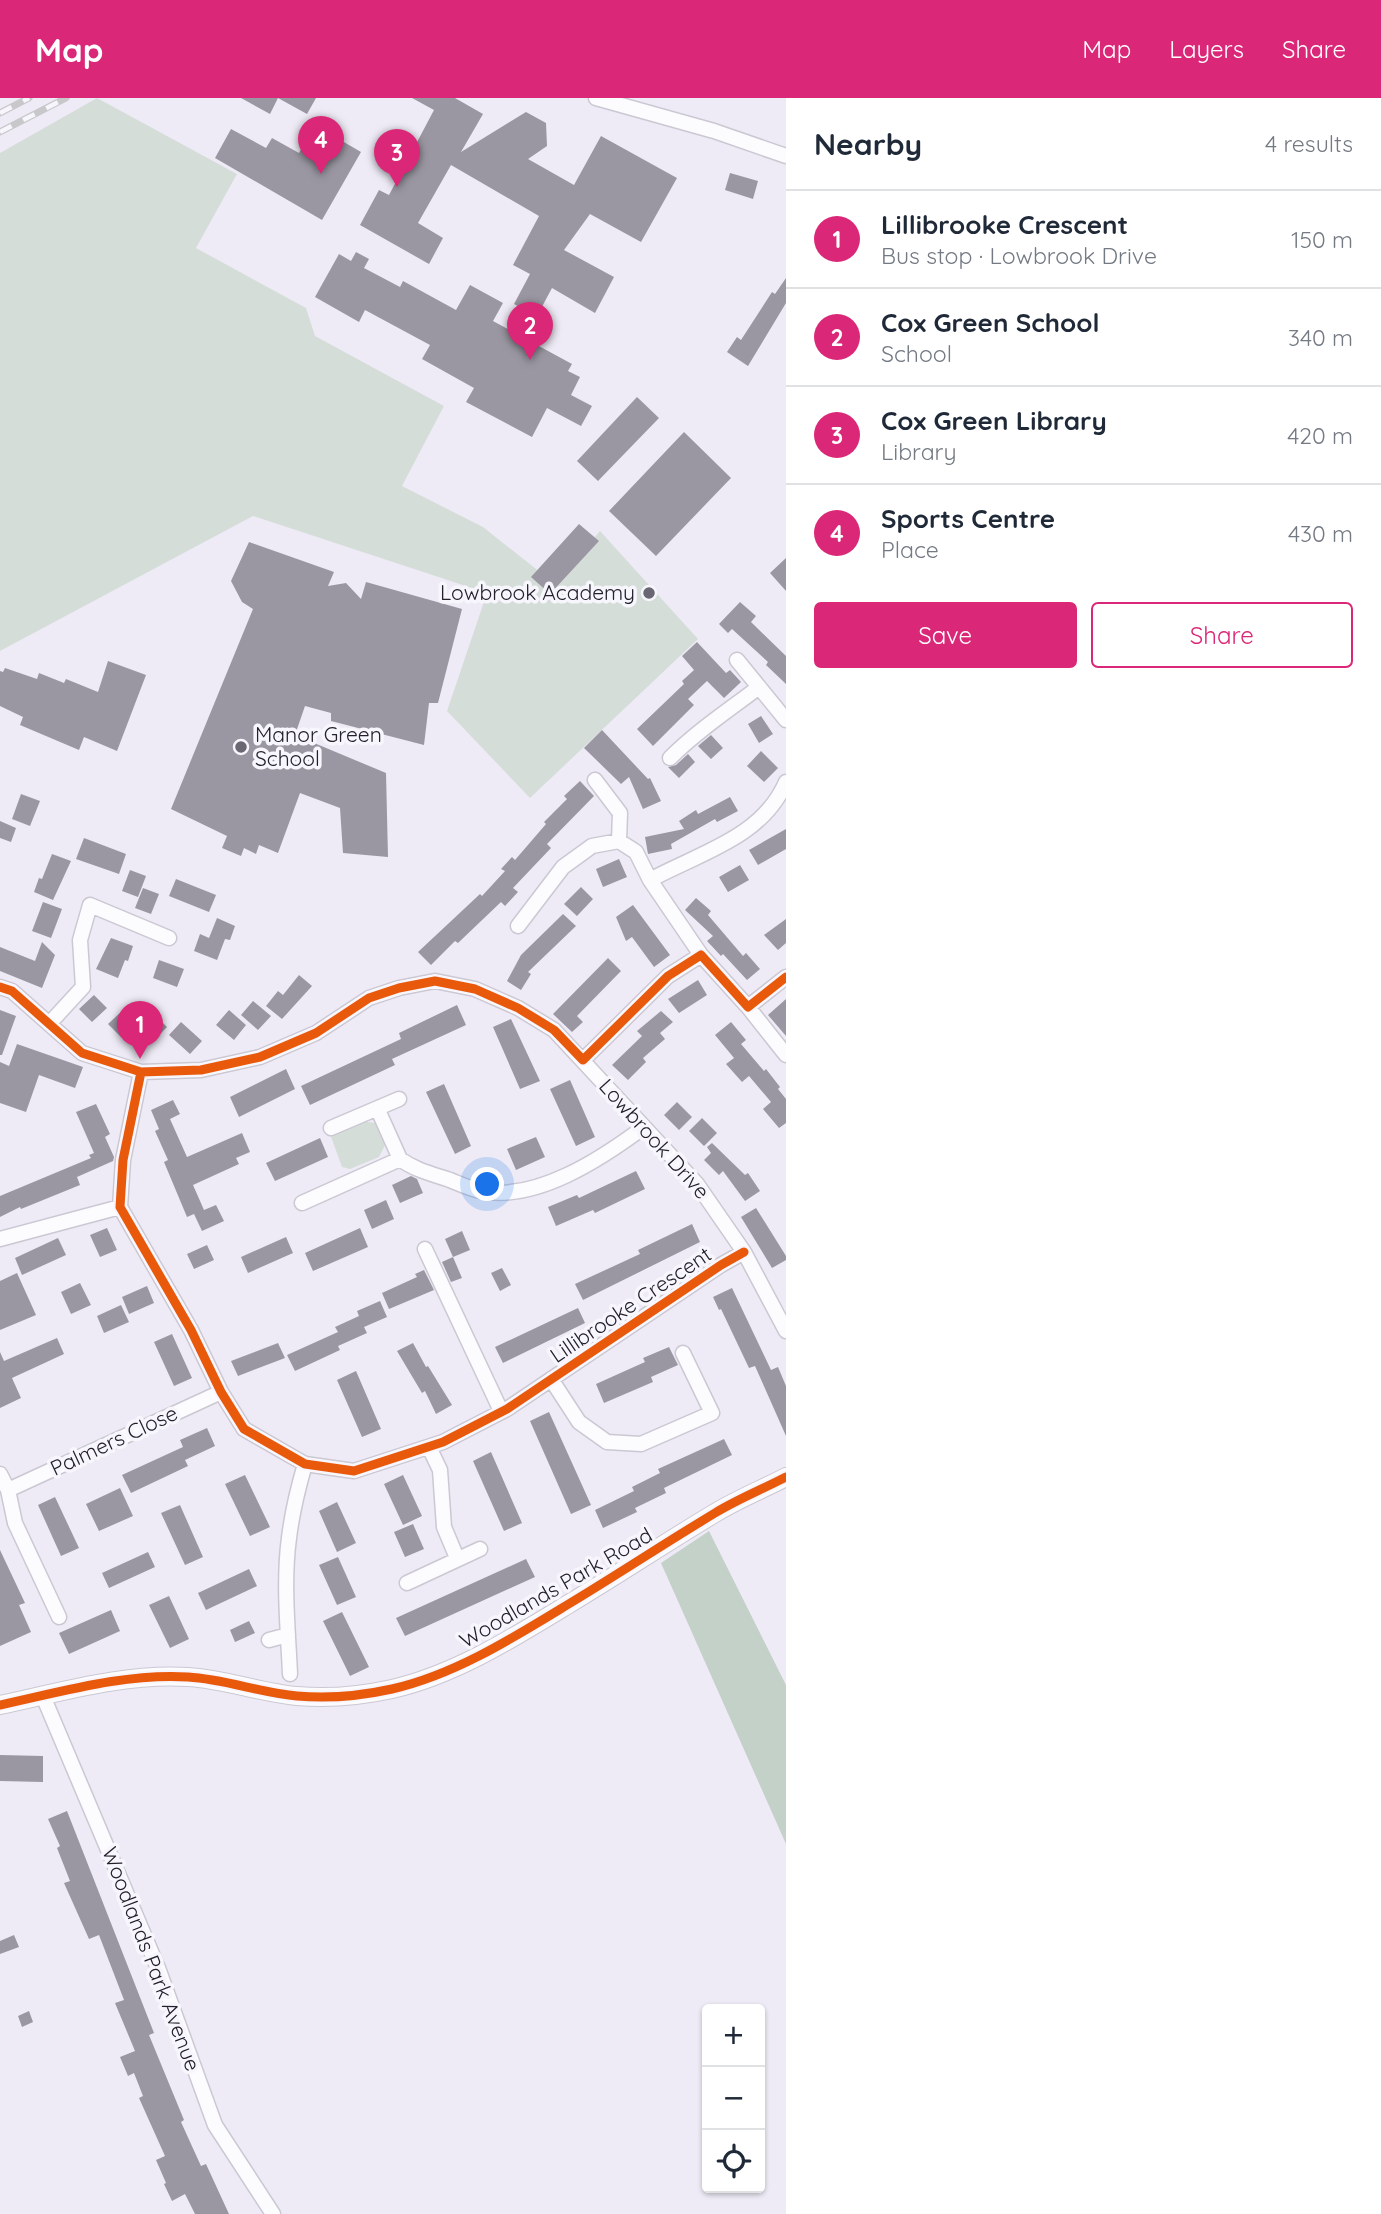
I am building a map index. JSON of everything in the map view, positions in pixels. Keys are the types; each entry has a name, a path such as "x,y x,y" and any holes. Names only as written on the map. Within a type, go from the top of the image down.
{"street":[{"path":"596,98 714,131 786,156"},
{"path":"737,660 786,720"},
{"path":"670,758 701,730 759,687"},
{"path":"595,780 620,813 619,841"},
{"path":"650,880 738,837 778,801 786,782"},
{"path":"518,926 563,867 592,846 619,841 636,852 650,880 701,954 786,1055"},
{"path":"49,1024 83,987 80,940 90,905 169,939"},
{"path":"583,1060 668,976 701,954"},
{"path":"748,1007 786,977"},
{"name":"Lowbrook Drive","path":"0,987 12,991 82,1053 141,1072 201,1070 260,1057 316,1033 369,998 399,988 435,981 475,989 518,1008 554,1030 697,1184 744,1252 786,1331"},
{"path":"0,1239 120,1207 124,1160 141,1072"},
{"path":"331,1128 399,1099"},
{"path":"378,1110 400,1159 413,1168 481,1191 513,1192 557,1181 644,1128"},
{"path":"302,1203 400,1159"},
{"name":"Lillibrooke Crescent","path":"120,1207 244,1429 305,1464 354,1471 443,1442 501,1411 744,1252"},
{"path":"425,1249 501,1411"},
{"name":"Lillibrooke Crescent","path":"551,1379 579,1422 607,1442 641,1444 712,1413 683,1353"},
{"name":"Palmers Close","path":"8,1490 221,1392"},
{"path":"429,1447 440,1470 444,1527 457,1558"},
{"path":"290,1674 288,1540 305,1464"},
{"path":"0,1474 8,1490 15,1523 59,1617"},
{"name":"Woodlands Park Road","path":"0,1705 120,1682 188,1677 295,1696 326,1697 355,1696 417,1682 448,1670 518,1635 716,1512 786,1477"},
{"path":"407,1583 480,1549"},
{"path":"269,1640 288,1635"},
{"name":"Woodlands Park Avenue","path":"43,1696 158,1968 215,2125 273,2214"}],"shaded area":[{"path":"97,98 237,174 196,248 306,308 315,336 444,406 402,486 483,527 555,584 600,531 698,639 530,798 447,711 487,593 253,516 0,651 0,153"},
{"path":"362,1121 375,1123 385,1145 379,1157 350,1169 342,1167 330,1134"},
{"path":"709,1531 786,1685 786,1844 661,1563"}],"building":[{"path":"241,98 278,98 270,114"},
{"path":"278,98 316,98 307,114"},
{"path":"412,98 455,98 483,114 461,152 526,112 546,123 547,146 528,159 574,185 601,136 677,178 641,242 590,214 564,250 614,277 595,313 552,288 537,316 514,304 530,274 513,265 539,216 451,165 418,223 443,238 429,264 360,225 379,190 389,195 434,110"},
{"path":"231,129 266,148 272,138 299,153 304,144 315,150 325,131 361,152 322,220 215,158"},
{"path":"730,173 758,181 753,199 725,190"},
{"path":"356,252 369,259 364,268 400,287 403,281 456,310 470,285 503,303 493,321 572,364 568,371 580,377 571,395 592,406 581,426 547,408 532,437 466,402 474,388 422,359 430,345 365,310 359,322 315,297 339,254 351,261"},
{"path":"786,278 786,303 748,366 727,352 737,337 741,340 772,292 775,294"},
{"path":"637,397 659,418 598,481 577,461"},
{"path":"684,432 731,478 656,556 609,511"},
{"path":"579,524 599,541 550,594 531,577"},
{"path":"249,542 334,572 328,586 346,583 361,599 366,582 462,609 438,703 429,703 424,745 331,721 331,713 305,706 295,735 386,773 388,857 343,853 340,808 300,793 278,853 259,845 256,854 244,848 241,856 222,848 227,836 171,809 253,609 242,602 231,581"},
{"path":"786,558 786,591 770,573"},
{"path":"740,602 756,616 751,622 786,656 786,684 766,665 768,662 732,629 728,633 719,624"},
{"path":"697,642 726,673 730,670 741,682 724,698 707,681 688,699 694,705 653,746 637,729 684,684 682,681 694,670 682,656"},
{"path":"108,661 146,675 117,751 84,737 79,750 20,725 23,717 0,706 0,671 3,672 5,668 37,679 39,673 64,683 66,679 98,692"},
{"path":"761,716 773,734 759,743 748,724"},
{"path":"602,730 648,779 650,778 661,801 643,809 629,777 621,784 584,748"},
{"path":"711,735 723,748 711,759 698,746"},
{"path":"761,751 778,768 764,782 747,766"},
{"path":"688,754 695,762 679,778 668,767 676,765"},
{"path":"580,781 594,796 547,844 551,848 513,888 518,892 505,906 501,902 431,965 418,952 480,894 482,896 505,871 501,869 512,857 515,860 546,824 544,822 567,799 564,796"},
{"path":"21,794 40,801 30,826 12,819"},
{"path":"730,797 738,811 717,822 715,819 671,844 672,849 648,854 645,837 684,829 679,821 696,810 698,814"},
{"path":"0,821 16,828 11,842 0,838"},
{"path":"786,829 786,849 758,865 749,850"},
{"path":"84,838 126,854 119,874 76,859"},
{"path":"52,854 71,861 53,900 34,892"},
{"path":"619,859 627,877 603,887 596,869"},
{"path":"740,865 749,880 728,892 719,877"},
{"path":"130,870 146,876 138,897 122,891"},
{"path":"176,879 216,895 209,912 169,896"},
{"path":"581,887 593,899 577,916 564,904"},
{"path":"143,888 159,894 151,914 135,908"},
{"path":"696,898 711,911 708,915 743,956 746,953 760,969 747,980 707,941 713,936 685,910"},
{"path":"43,902 62,909 51,938 32,931"},
{"path":"633,905 670,955 654,967 632,937 626,941 616,917"},
{"path":"563,914 576,926 528,972 531,974 521,990 507,981 521,955"},
{"path":"217,918 235,926 230,940 225,939 217,960 194,951 200,934 209,938"},
{"path":"786,919 786,943 778,950 764,935"},
{"path":"111,938 133,946 118,978 96,969"},
{"path":"42,942 55,955 42,988 0,971 0,947 35,961"},
{"path":"608,958 621,971 577,1016 583,1022 572,1032 553,1014"},
{"path":"159,960 184,969 177,987 153,978"},
{"path":"299,975 312,986 282,1019 266,1006 278,991 283,995"},
{"path":"698,980 707,995 679,1013 668,999"},
{"path":"94,995 107,1008 92,1022 79,1009"},
{"path":"786,999 786,1036 768,1015"},
{"path":"253,1001 271,1016 258,1030 241,1015"},
{"path":"457,1005 466,1025 392,1059 395,1065 310,1105 301,1086 401,1039 399,1033"},
{"path":"0,1010 16,1016 2,1055 0,1055"},
{"path":"123,1010 136,1023 121,1037 108,1024"},
{"path":"229,1010 246,1025 234,1040 216,1025"},
{"path":"151,1011 167,1027 152,1042 136,1025"},
{"path":"661,1011 673,1022 660,1033 665,1039 643,1058 646,1062 628,1080 612,1065 642,1036 637,1031"},
{"path":"511,1019 540,1081 520,1089 493,1027"},
{"path":"181,1022 202,1041 190,1054 169,1035"},
{"path":"731,1022 746,1040 741,1044 764,1071 766,1069 786,1099 786,1123 779,1128 763,1109 771,1102 749,1076 742,1082 726,1064 734,1058 715,1035"},
{"path":"17,1044 83,1067 75,1088 39,1075 26,1112 0,1103 0,1062 9,1066"},
{"path":"286,1069 295,1089 239,1117 230,1097"},
{"path":"570,1080 595,1137 576,1146 550,1089"},
{"path":"444,1084 471,1146 455,1154 426,1092"},
{"path":"173,1100 180,1114 170,1119 187,1157 242,1133 250,1152 236,1158 239,1164 193,1185 204,1210 216,1205 224,1221 202,1231 194,1214 187,1217 164,1162 168,1160 155,1131 159,1129 151,1110"},
{"path":"677,1102 692,1117 679,1130 664,1115"},
{"path":"96,1104 110,1134 105,1137 114,1157 113,1161 77,1177 80,1185 0,1217 0,1196 91,1158 89,1155 94,1153 76,1112"},
{"path":"702,1118 717,1133 704,1146 689,1131"},
{"path":"536,1137 545,1157 516,1170 507,1149"},
{"path":"320,1138 328,1157 275,1181 266,1163"},
{"path":"712,1143 745,1175 748,1173 760,1191 745,1201 723,1171 719,1175 704,1160 711,1153 707,1147"},
{"path":"636,1171 645,1189 595,1213 593,1210 556,1226 548,1207 577,1195 579,1198"},
{"path":"411,1176 417,1179 423,1193 400,1203 392,1185"},
{"path":"386,1200 394,1219 372,1229 364,1210"},
{"path":"756,1208 786,1256 786,1260 772,1268 741,1217"},
{"path":"692,1224 700,1242 583,1300 575,1284 640,1254 638,1250"},
{"path":"107,1228 117,1250 100,1257 90,1235"},
{"path":"360,1228 368,1247 313,1271 305,1253"},
{"path":"462,1231 470,1250 453,1257 445,1239"},
{"path":"286,1237 293,1253 248,1273 241,1257"},
{"path":"58,1238 66,1255 22,1275 15,1258"},
{"path":"207,1245 214,1260 194,1269 187,1254"},
{"path":"453,1257 462,1278 451,1282 442,1262"},
{"path":"502,1268 511,1285 500,1291 491,1273"},
{"path":"424,1270 434,1290 389,1309 382,1293 417,1277 415,1274"},
{"path":"17,1273 36,1315 0,1330 0,1281"},
{"path":"80,1283 91,1305 71,1314 61,1292"},
{"path":"147,1286 154,1303 129,1314 122,1297"},
{"path":"732,1288 771,1370 778,1367 786,1386 786,1436 755,1366 749,1368 713,1297"},
{"path":"380,1301 387,1317 364,1327 367,1333 338,1346 340,1350 295,1371 287,1355 338,1332 335,1327 359,1316 357,1311"},
{"path":"121,1305 129,1322 104,1333 97,1316"},
{"path":"578,1308 585,1323 503,1363 495,1347"},
{"path":"172,1334 192,1378 174,1386 154,1342"},
{"path":"57,1338 64,1354 12,1378 21,1398 0,1408 0,1352 4,1361"},
{"path":"278,1343 285,1358 238,1376 231,1361"},
{"path":"413,1343 452,1405 436,1414 425,1391 422,1393 397,1351"},
{"path":"669,1347 678,1365 651,1377 653,1382 604,1403 596,1384 645,1362 643,1358"},
{"path":"356,1371 381,1429 362,1437 337,1380"},
{"path":"549,1412 591,1505 571,1514 530,1421"},
{"path":"207,1428 215,1446 185,1460 188,1466 131,1493 122,1475 183,1447 180,1440"},
{"path":"724,1439 732,1455 664,1488 666,1493 635,1508 637,1512 603,1528 595,1510 634,1491 632,1487 660,1473 658,1469"},
{"path":"491,1452 522,1523 504,1531 473,1461"},
{"path":"245,1475 270,1527 250,1536 225,1484"},
{"path":"403,1475 422,1516 403,1525 384,1484"},
{"path":"120,1488 133,1516 99,1531 86,1504"},
{"path":"55,1497 79,1548 61,1556 38,1505"},
{"path":"337,1502 356,1543 337,1552 319,1511"},
{"path":"180,1505 203,1557 185,1565 161,1513"},
{"path":"413,1524 424,1549 405,1557 394,1532"},
{"path":"0,1550 25,1603 19,1605 31,1632 0,1646"},
{"path":"148,1552 155,1567 109,1588 102,1573"},
{"path":"338,1557 356,1597 337,1605 319,1565"},
{"path":"526,1559 535,1577 405,1636 396,1618"},
{"path":"249,1569 257,1586 206,1610 198,1593"},
{"path":"169,1596 189,1639 170,1648 149,1605"},
{"path":"111,1610 120,1631 69,1654 59,1633"},
{"path":"342,1612 369,1667 350,1676 323,1621"},
{"path":"249,1621 255,1633 235,1642 230,1630"},
{"path":"0,1755 43,1756 43,1782 0,1781"},
{"path":"67,1811 154,2033 149,2035 184,2120 181,2122 201,2166 206,2164 229,2214 195,2214 185,2194 172,2201 164,2184 166,2183 156,2160 165,2156 139,2098 143,2096 134,2073 128,2076 120,2057 135,2051 115,2003 124,2000 99,1935 89,1939 64,1883 70,1881 57,1848 60,1846 48,1819"},
{"path":"14,1935 19,1947 0,1954 0,1941"},
{"path":"29,2011 33,2022 22,2027 18,2016"}],"railway":[{"path":"0,113 29,98"},
{"path":"0,132 66,98"}],"cycle path":[{"path":"0,987 12,991 82,1053 141,1072 201,1070 260,1057 316,1033 369,998 399,988 435,981 475,989 518,1008 554,1030 583,1060 668,976 701,955 748,1007 786,977"},
{"path":"141,1072 123,1160 120,1207 244,1429 305,1464 354,1471 443,1442 507,1409 744,1252"},
{"path":"0,1705 93,1685 141,1678 202,1678 283,1694 321,1697 368,1693 415,1683 460,1665 504,1642 715,1513 786,1477"}],"place":[{"name":"Sports Centre","path":"321,174"},
{"name":"Cox Green Library","path":"397,187"},
{"name":"Cox Green School","path":"530,360"},
{"name":"Lowbrook Academy","path":"649,593"},
{"name":"Manor Green School","path":"241,747"},
{"name":"Lillibrooke Crescent","path":"140,1059"}]}
